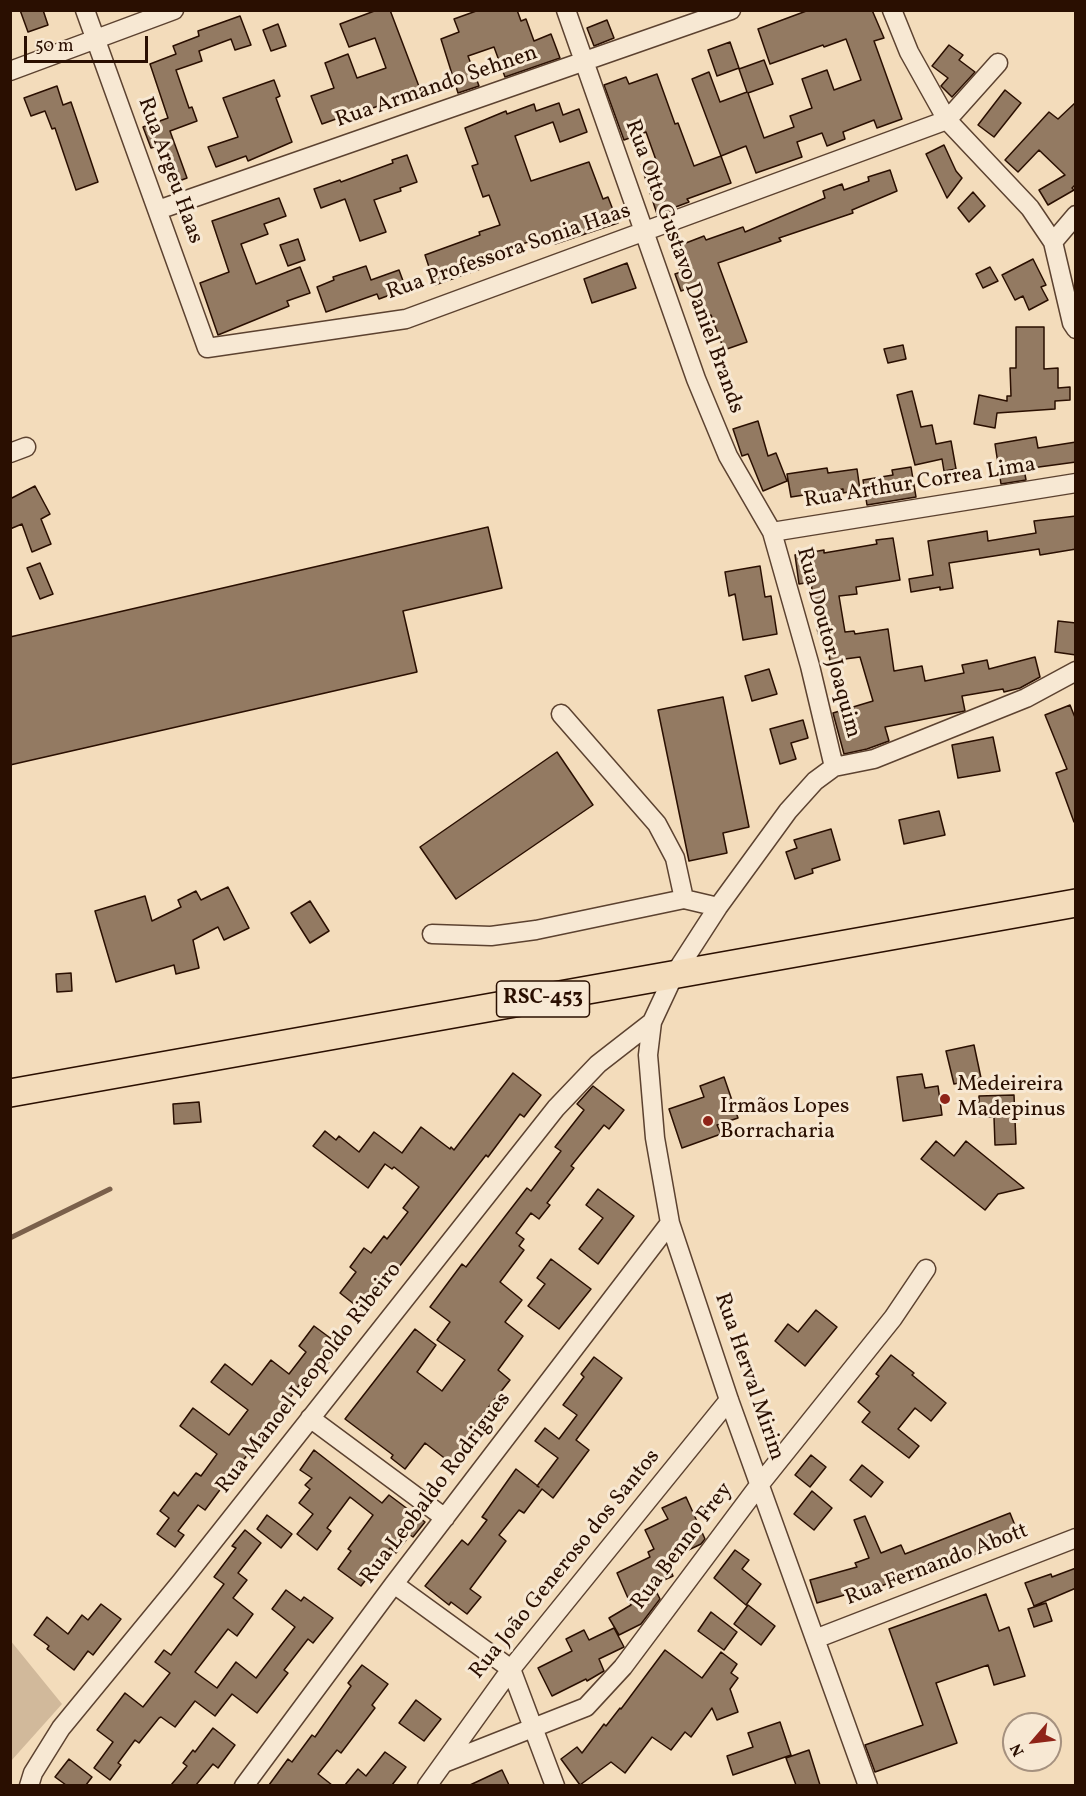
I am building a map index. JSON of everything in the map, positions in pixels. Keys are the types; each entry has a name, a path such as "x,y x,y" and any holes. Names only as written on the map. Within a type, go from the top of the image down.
{"highway":[{"name":"RSC-453","path":"10,1093 1076,903"}],"street":[{"name":"Rua Argeu Haas","path":"85,10 207,348"},
{"path":"10,71 174,10"},
{"name":"Rua Otto Gustavo Daniel Brands","path":"566,10 696,379 728,456 772,532"},
{"name":"Rua Armando Sehnen","path":"158,210 731,10"},
{"path":"892,10 909,52 947,120 1030,208 1053,242 1072,323 1076,329"},
{"name":"Rua Professora Sonia Haas","path":"207,348 406,319 947,120 999,63"},
{"path":"1053,242 1076,215"},
{"name":"Rua Arthur Correa Lima","path":"772,532 1076,483"},
{"name":"Rua Doutor Joaquim","path":"772,532 810,666 834,766"},
{"path":"834,766 874,759 1026,698 1076,671"},
{"path":"561,714 657,824 675,858 684,899"},
{"name":"Rua Herval Mirim","path":"834,766 815,781 788,811 718,907 674,975 652,1022 648,1055 654,1138 670,1223 729,1400 868,1785"},
{"path":"432,934 491,936 536,930 684,899 718,907"},
{"name":"Rua Manoel Leopoldo Ribeiro","path":"29,1785 33,1773 61,1728 181,1582 556,1108 598,1064 652,1022"},
{"name":"Rua Leobaldo Rodrigues","path":"244,1785 394,1584 670,1223"},
{"name":"Rua Benno Frey","path":"444,1763 586,1707 623,1667 760,1484 886,1326 927,1269"},
{"name":"Rua João Generoso dos Santos","path":"444,1763 511,1669 729,1400"},
{"path":"310,1418 445,1518"},
{"name":"Rua Fernando Abott","path":"815,1639 1076,1538"},
{"path":"394,1584 511,1669 555,1785"},
{"path":"427,1785 444,1763"}],"shaded area":[{"path":"10,1640 62,1704 11,1761 10,1761"}],"building":[{"path":"20,10 43,10 48,25 28,32"},
{"path":"377,10 390,10 423,97 402,104 400,98 370,109 371,112 352,119 350,114 322,124 311,96 334,88 325,63 348,54 357,78 386,68 375,38 349,47 340,24"},
{"path":"479,10 517,10 521,21 526,19 534,41 551,34 560,58 505,77 494,47 468,56 479,86 458,93 441,39 459,32 454,19"},
{"path":"809,10 872,10 884,38 874,41 902,119 877,128 874,120 843,132 845,139 827,146 822,133 797,142 802,157 756,173 746,146 721,156 692,79 709,72 720,102 747,92 739,69 764,60 773,84 748,93 764,138 794,127 790,116 812,108 802,79 827,70 834,90 861,80 846,39 770,64 758,29"},
{"path":"240,16 251,45 235,50 231,39 199,51 202,61 176,70 189,108 192,107 197,121 170,131 187,178 171,184 158,146 151,148 143,127 168,118 150,64 176,54 173,46 199,36 198,31"},
{"path":"607,20 614,38 594,46 587,28"},
{"path":"278,24 286,46 271,51 263,30"},
{"path":"730,42 739,68 717,76 708,50"},
{"path":"949,45 963,55 959,60 975,72 952,97 941,86 948,78 932,66"},
{"path":"657,74 675,124 678,123 694,166 721,156 731,183 687,199 689,202 657,214 641,165 656,160 646,132 624,140 604,85 626,77 629,84"},
{"path":"274,80 280,96 276,98 292,142 248,161 246,156 216,167 208,147 238,137 223,98"},
{"path":"57,86 63,105 71,102 98,182 76,190 55,128 52,129 45,111 31,116 24,98"},
{"path":"1005,90 1021,103 994,137 978,125"},
{"path":"1076,102 1076,184 1072,188 1074,190 1048,205 1039,190 1065,175 1039,150 1018,172 1005,160 1049,112 1058,119"},
{"path":"559,103 563,115 579,109 587,132 560,142 553,122 515,136 531,181 589,162 603,199 608,197 618,223 555,244 551,234 480,259 483,268 435,285 425,255 480,235 479,232 500,225 489,195 483,197 472,166 478,164 465,128 506,111 507,114 534,104 536,111"},
{"path":"944,145 956,171 962,178 947,198 926,154"},
{"path":"407,155 417,182 400,188 401,191 374,200 386,232 360,241 345,199 321,208 314,189 393,163 392,160"},
{"path":"890,170 897,191 852,210 853,213 779,238 781,241 718,263 747,342 724,350 697,285 681,291 675,274 681,272 673,248 704,236 706,240 743,227 745,232 825,198 823,191 842,184 844,190 869,181 868,177"},
{"path":"973,192 985,206 969,222 958,208"},
{"path":"279,198 286,216 264,224 268,234 241,244 256,284 300,267 310,293 287,301 289,306 218,335 200,283 229,272 212,221"},
{"path":"298,239 305,260 288,266 280,245"},
{"path":"1033,259 1046,285 1041,287 1048,300 1029,310 1023,296 1015,300 1002,275"},
{"path":"627,263 636,288 592,303 584,279"},
{"path":"366,266 371,280 399,270 406,289 379,299 377,294 326,312 317,287 334,280 333,277"},
{"path":"990,267 998,281 983,288 976,274"},
{"path":"1016,327 1044,327 1044,369 1058,368 1058,388 1070,387 1070,400 1055,401 1055,409 997,413 995,428 974,424 979,395 1007,401 1007,396 1011,396 1010,368 1016,368"},
{"path":"903,345 906,359 888,363 884,349"},
{"path":"912,391 921,427 932,425 936,444 951,441 956,469 944,471 942,459 915,465 897,395"},
{"path":"758,421 768,456 776,453 787,481 763,491 748,454 742,456 733,429"},
{"path":"1036,437 1038,448 1076,442 1076,462 1024,469 1026,480 1001,484 995,444"},
{"path":"911,467 916,497 867,505 863,480 893,475 892,470"},
{"path":"827,468 828,473 857,469 860,490 843,493 843,489 791,497 787,474"},
{"path":"35,486 50,514 41,519 51,544 32,552 22,524 10,529 10,499"},
{"path":"1076,516 1076,549 1040,555 1039,549 949,563 953,588 940,590 940,587 911,592 909,579 933,575 928,541 987,531 988,541 1036,533 1034,521"},
{"path":"488,527 502,588 403,611 417,672 10,765 10,637"},
{"path":"893,538 900,580 856,587 857,594 839,596 845,632 854,631 855,634 888,629 894,671 922,666 925,681 964,673 962,665 987,660 989,669 1035,657 1040,677 1020,688 1004,692 1003,689 962,696 965,711 885,727 889,741 844,754 833,713 873,701 860,657 830,661 825,633 818,634 811,582 799,584 795,555 824,550 824,553 877,544 876,540"},
{"path":"40,563 53,594 40,599 27,568"},
{"path":"760,566 765,597 771,596 777,634 743,640 735,594 729,596 725,572"},
{"path":"1058,621 1076,623 1076,655 1055,652"},
{"path":"769,669 777,694 752,701 745,676"},
{"path":"723,697 749,827 723,833 727,853 689,861 658,710"},
{"path":"1070,705 1076,720 1076,822 1074,822 1056,773 1067,769 1045,715"},
{"path":"803,720 808,738 791,743 796,759 780,764 770,729"},
{"path":"993,737 1000,771 958,778 952,745"},
{"path":"557,752 593,805 456,899 420,847"},
{"path":"939,811 945,835 904,844 899,820"},
{"path":"831,829 840,860 812,869 813,873 795,879 786,852 797,848 794,840"},
{"path":"228,887 249,928 224,940 218,927 193,940 199,968 176,974 174,965 116,982 95,911 145,896 152,921 181,907 178,900 196,891 201,900"},
{"path":"310,901 329,931 310,943 291,913"},
{"path":"71,973 72,991 57,992 56,974"},
{"path":"974,1045 981,1078 954,1084 946,1051"},
{"path":"513,1073 541,1095 524,1117 520,1114 488,1157 486,1155 364,1312 340,1293 356,1272 350,1267 364,1248 371,1253 384,1236 387,1239 408,1212 403,1208 419,1187 394,1167 392,1169 385,1164 368,1188 313,1146 325,1131 336,1140 339,1136 359,1152 374,1132 402,1153 421,1127 454,1150"},
{"path":"922,1074 925,1088 938,1086 942,1115 903,1121 897,1077"},
{"path":"724,1077 738,1118 717,1125 721,1134 682,1148 669,1109 704,1097 700,1086"},
{"path":"593,1086 624,1110 609,1129 604,1125 571,1166 574,1168 547,1203 550,1205 539,1219 531,1213 516,1233 524,1239 519,1246 524,1250 500,1282 522,1300 505,1322 523,1336 498,1370 510,1380 480,1418 484,1422 466,1446 470,1449 456,1467 425,1443 405,1469 391,1458 393,1455 345,1419 415,1329 436,1345 417,1372 442,1391 465,1360 437,1340 450,1322 430,1307 462,1264 466,1267 527,1188 531,1191 561,1151 555,1147 584,1110 577,1104"},
{"path":"1014,1095 1016,1144 995,1145 994,1117 979,1117 979,1096"},
{"path":"199,1102 201,1122 174,1124 173,1104"},
{"path":"936,1141 954,1156 966,1141 1024,1188 998,1194 985,1210 921,1159"},
{"path":"598,1189 634,1216 598,1264 579,1249 603,1218 586,1205"},
{"path":"551,1259 591,1289 559,1329 528,1306 545,1284 537,1278"},
{"path":"816,1310 837,1327 805,1366 775,1341 788,1324 798,1332"},
{"path":"314,1326 341,1346 326,1366 318,1360 224,1489 222,1487 205,1510 198,1505 178,1531 184,1535 175,1547 157,1534 169,1518 160,1511 174,1492 178,1496 196,1473 201,1476 217,1454 180,1426 193,1408 229,1435 248,1410 211,1382 225,1364 252,1385 271,1360 289,1374 306,1352 299,1346"},
{"path":"891,1355 946,1403 931,1421 915,1408 898,1429 919,1446 909,1458 862,1422 870,1412 858,1402 879,1376 876,1374"},
{"path":"594,1357 622,1378 576,1440 589,1450 553,1498 542,1489 524,1513 519,1510 499,1535 506,1541 470,1589 481,1597 467,1614 451,1602 449,1605 425,1586 462,1540 468,1545 487,1520 482,1517 516,1469 537,1486 558,1458 535,1441 545,1428 559,1439 577,1415 563,1405 584,1377 581,1374"},
{"path":"314,1450 382,1503 389,1495 425,1522 413,1537 410,1535 396,1553 390,1548 361,1586 338,1569 351,1551 348,1549 373,1515 350,1497 327,1528 331,1531 317,1550 297,1534 313,1514 299,1503 310,1489 305,1485 312,1478 300,1470"},
{"path":"811,1455 826,1467 810,1487 795,1475"},
{"path":"862,1465 883,1482 871,1497 850,1480"},
{"path":"812,1491 832,1508 814,1530 794,1514"},
{"path":"686,1497 705,1539 701,1544 667,1563 673,1576 653,1585 660,1599 641,1624 619,1635 609,1618 631,1605 617,1573 650,1557 648,1552 654,1549 645,1530 668,1519 662,1508"},
{"path":"1010,1513 1020,1538 915,1576 914,1573 866,1592 865,1589 817,1603 810,1580 857,1567 855,1563 869,1558 854,1520 865,1516 881,1553 901,1545 905,1554"},
{"path":"267,1515 292,1534 281,1548 257,1529"},
{"path":"245,1530 261,1543 238,1573 247,1580 233,1598 253,1614 237,1636 228,1629 195,1672 217,1688 236,1662 256,1678 295,1627 272,1609 286,1590 301,1601 304,1597 333,1618 313,1643 308,1639 284,1670 288,1673 257,1713 232,1694 215,1716 195,1701 175,1727 161,1717 139,1743 135,1740 118,1763 121,1765 110,1780 94,1768 113,1742 97,1730 125,1693 143,1707 170,1673 155,1662 164,1650 171,1655 224,1584 214,1577 236,1548 232,1546"},
{"path":"735,1550 749,1560 742,1569 761,1584 746,1605 714,1578"},
{"path":"1076,1568 1076,1588 1034,1606 1025,1583 1051,1574 1052,1577"},
{"path":"986,1594 999,1631 1009,1627 1025,1676 994,1685 988,1665 936,1683 957,1743 875,1772 865,1745 923,1725 889,1629"},
{"path":"1046,1603 1052,1621 1034,1627 1028,1609"},
{"path":"101,1604 121,1619 93,1655 88,1651 74,1670 47,1649 49,1646 34,1635 47,1617 68,1634 82,1615 88,1620"},
{"path":"748,1605 775,1626 761,1645 734,1624"},
{"path":"711,1612 737,1632 724,1650 698,1631"},
{"path":"614,1628 624,1647 599,1659 604,1671 552,1696 538,1668 572,1651 566,1639 584,1630 589,1640"},
{"path":"665,1650 702,1678 721,1652 737,1664 731,1673 738,1678 730,1689 738,1712 717,1720 712,1708 691,1737 685,1732 671,1750 652,1737 625,1773 611,1762 580,1785 561,1759 577,1747 582,1753 604,1724 606,1726 621,1709"},
{"path":"362,1665 388,1684 372,1705 375,1708 341,1753 337,1750 318,1774 332,1785 269,1785 288,1759 292,1762 312,1735 315,1737 351,1686 348,1683"},
{"path":"416,1700 441,1719 424,1741 399,1723"},
{"path":"780,1722 791,1755 733,1775 727,1756 753,1747 748,1733"},
{"path":"213,1728 235,1745 218,1768 213,1764 196,1785 171,1785 187,1766 183,1763 193,1750 195,1752"},
{"path":"809,1750 820,1785 796,1785 786,1758"},
{"path":"385,1752 406,1767 392,1785 345,1785 358,1769 366,1776"},
{"path":"69,1759 92,1777 86,1785 66,1785 55,1777"},
{"path":"502,1770 509,1785 470,1785"}],"waterway":[{"path":"10,1238 110,1189"}],"place":[{"name":"Medeireira Madepinus","path":"945,1099"},
{"name":"Irmãos Lopes Borracharia","path":"708,1121"}]}
